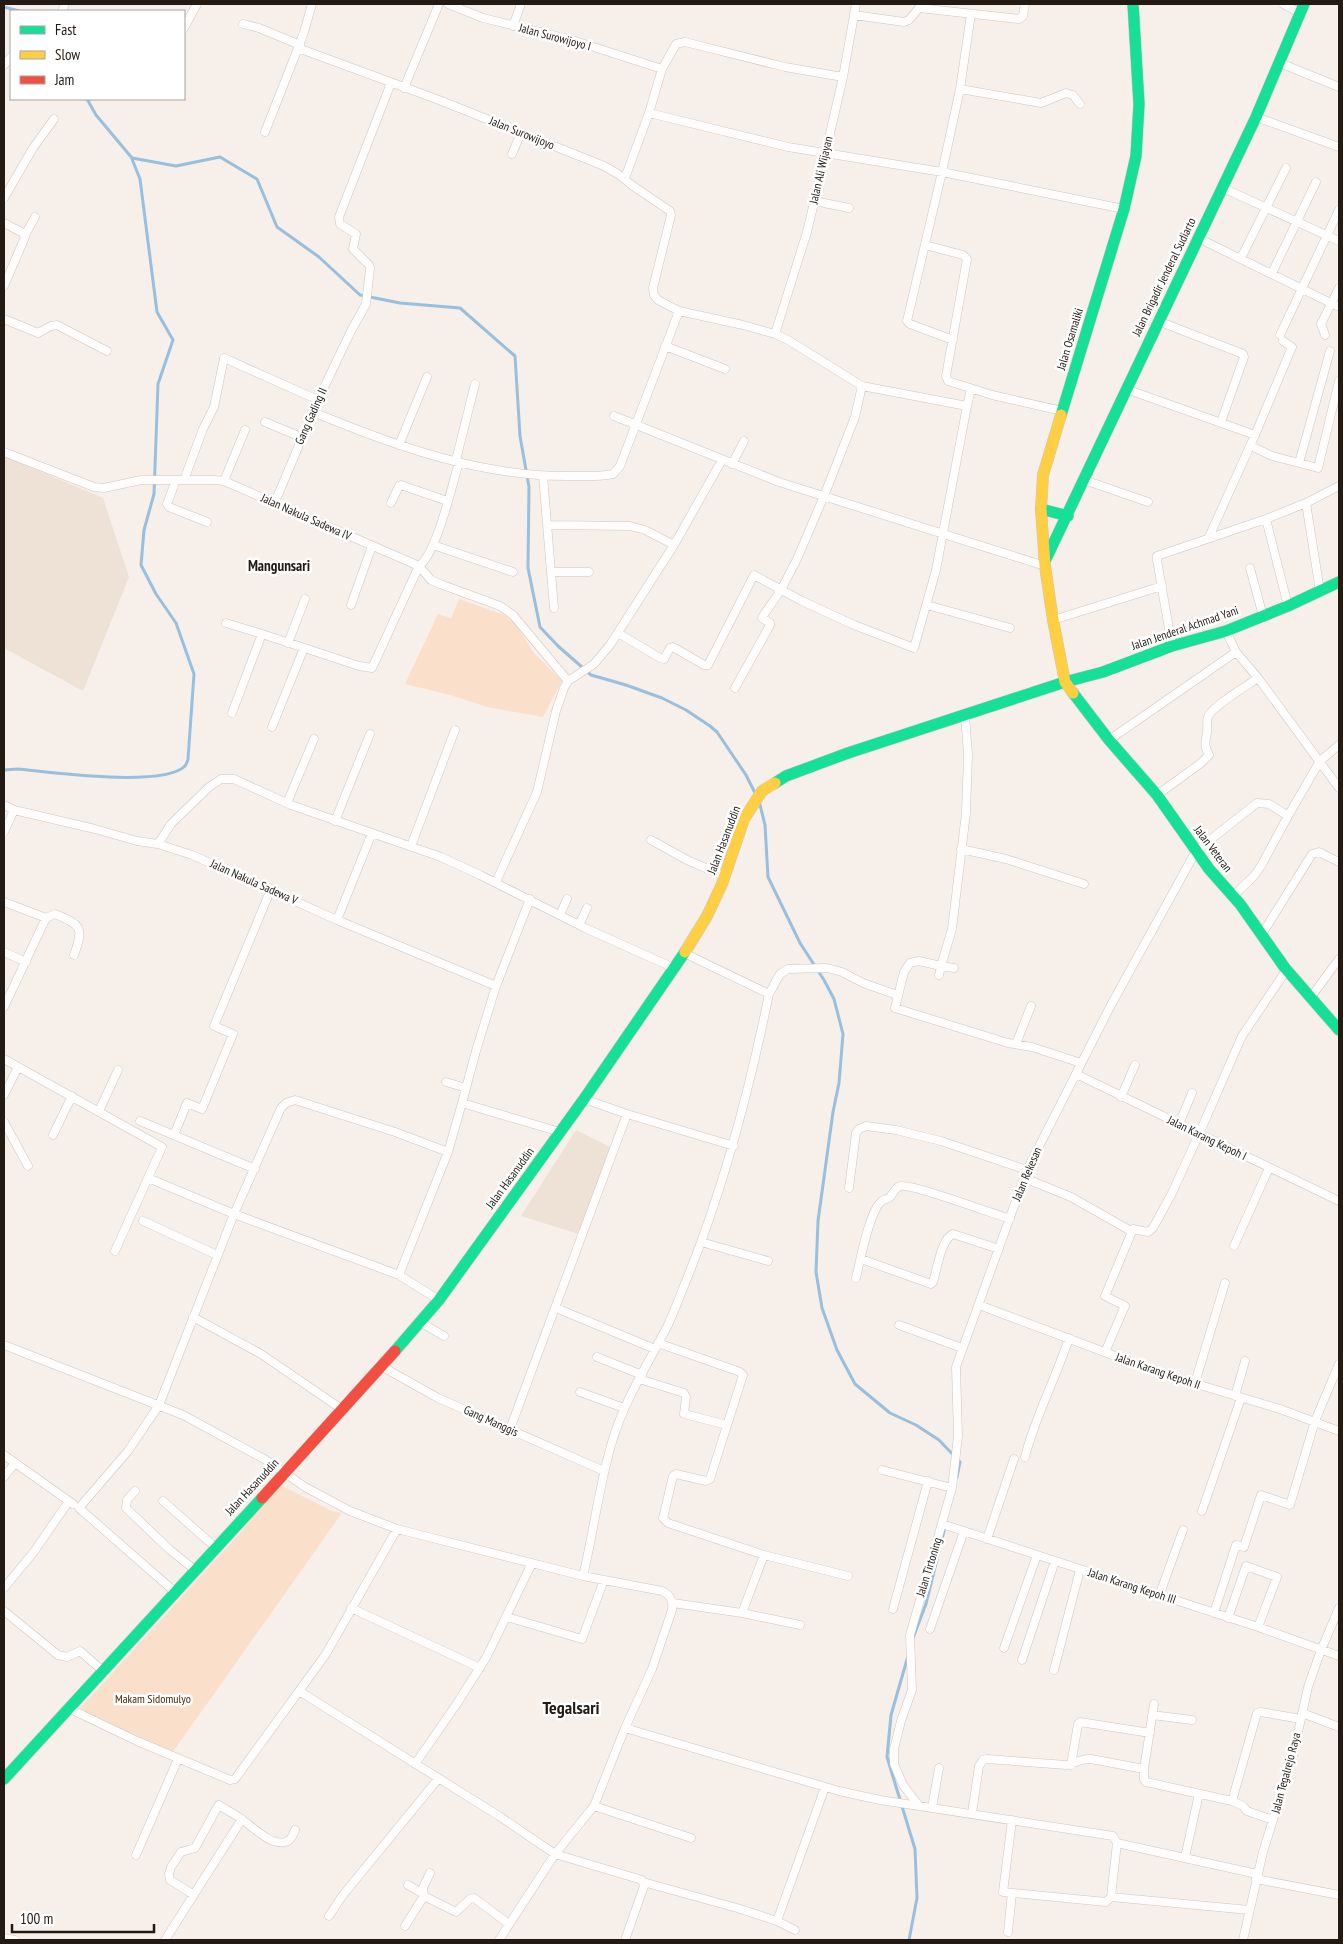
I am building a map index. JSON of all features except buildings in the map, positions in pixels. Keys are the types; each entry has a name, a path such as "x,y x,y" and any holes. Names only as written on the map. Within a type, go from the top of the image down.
{"main road":[{"name":"Jalan Osamaliki","path":"1065,682 1045,564 1041,509 1043,475 1124,209 1138,140 1138,95 1133,4"},
{"name":"Jalan Brigadir Jenderal Sudiarto","path":"1045,564 1158,321 1256,117 1302,8"},
{"path":"1041,509 1068,516"},
{"name":"Jalan Jenderal Achmad Yani","path":"1065,682 1103,672 1172,646 1226,631 1288,606 1339,582"},
{"name":"Jalan Hasanuddin","path":"4,1779 215,1547 344,1410 439,1300 584,1099 684,953 707,916 724,876 744,819 762,791 786,776 848,753 1065,682"},
{"name":"Jalan Veteran","path":"1065,682 1109,740 1157,794 1196,851 1262,934 1286,969 1339,1030"}],"street":[{"path":"185,26 197,4"},
{"path":"265,132 299,46 312,4"},
{"path":"404,88 440,4"},
{"name":"Jalan Surowijoyo I","path":"448,4 457,5 483,18 572,40 662,69"},
{"path":"513,26 521,4"},
{"name":"Jalan Ali Wijayan","path":"776,334 814,201 843,77 856,4"},
{"path":"854,15 904,22 909,20 919,8 940,8 971,14 1022,18 1025,4"},
{"path":"1283,4 1302,8"},
{"path":"953,340 906,321 960,89 971,14"},
{"name":"Jalan Surowijoyo","path":"243,24 256,27 404,88 440,100 604,166 625,178 633,186 671,213 654,279 654,295 658,300 679,311"},
{"path":"625,178 649,113 662,69 676,44 681,42 785,67 843,77"},
{"path":"1280,62 1339,87"},
{"name":"Gang Gading II","path":"275,502 318,400 366,304 369,291 369,265 354,252 353,246 356,234 340,224 339,217 392,83"},
{"path":"960,89 1041,103 1066,94 1072,95 1080,104"},
{"path":"649,113 778,145 942,172 1124,209"},
{"path":"1256,117 1339,147"},
{"path":"4,198 33,148 54,119"},
{"path":"512,154 521,133"},
{"path":"1241,258 1286,168"},
{"path":"1272,273 1316,182"},
{"path":"1223,188 1339,241"},
{"path":"814,201 849,208"},
{"path":"1209,537 1256,435 1292,347 1281,338 1339,210"},
{"path":"4,286 25,235 35,217"},
{"path":"4,223 25,235"},
{"path":"1198,238 1336,305"},
{"path":"925,245 963,255 967,259 946,379 971,389 1062,411"},
{"path":"1325,335 1321,324 1336,305 1339,288"},
{"path":"313,412 373,437 457,461 539,476 613,474 620,466 679,311 776,334 797,344 862,386 966,406"},
{"path":"4,318 38,333 57,325 107,351"},
{"path":"1158,321 1244,354 1221,422"},
{"path":"666,346 725,369"},
{"path":"1298,463 1330,351"},
{"path":"206,522 169,507 167,504 214,407 224,358 318,400"},
{"path":"399,445 427,377"},
{"path":"1251,446 1272,456 1318,468 1339,381"},
{"path":"226,623 359,666 372,668 419,566 424,562 433,545 447,501 475,384"},
{"path":"735,688 770,626 770,623 762,618 781,590 798,559 855,417 862,386"},
{"path":"618,633 660,658 664,659 670,648 673,647 704,665 708,665 753,576 755,576 854,625 914,648 927,605 966,406 971,389"},
{"path":"1126,389 1256,435"},
{"path":"614,416 732,464 824,496 942,534 1045,564"},
{"path":"265,422 301,437"},
{"path":"224,481 245,430"},
{"path":"732,464 744,441"},
{"name":"Jalan Nakula Sadewa IV","path":"4,452 94,487 104,488 142,480 224,481 419,566 430,580 500,606 514,615 568,681"},
{"path":"496,882 537,792 560,696 568,681 602,657 674,545 722,460"},
{"path":"539,476 548,524 554,608"},
{"path":"1084,480 1148,502"},
{"path":"391,503 398,486 401,485 447,501"},
{"path":"1172,646 1157,556 1266,519 1306,503 1339,486"},
{"path":"1306,503 1320,591"},
{"path":"1266,519 1288,606"},
{"path":"548,524 630,526 645,530 674,545"},
{"path":"433,545 513,572"},
{"path":"350,605 372,546"},
{"path":"1250,568 1263,616"},
{"path":"552,572 589,572"},
{"path":"1053,620 1162,586"},
{"path":"288,643 305,599"},
{"path":"927,605 1010,628"},
{"path":"1226,631 1236,652 1258,678 1339,788"},
{"path":"232,713 262,634"},
{"path":"272,727 304,648"},
{"path":"1109,740 1236,652"},
{"path":"1157,794 1201,764 1209,755 1205,748 1205,743 1208,727 1207,720 1211,711 1258,678"},
{"path":"939,975 952,929 966,812 968,755 965,715"},
{"path":"411,846 456,730"},
{"path":"335,820 370,734"},
{"path":"287,803 314,739"},
{"path":"1233,896 1261,866 1320,761 1339,746"},
{"path":"158,844 171,824 209,787 221,779 234,779 287,803 440,857 496,882 579,925 674,968"},
{"path":"1196,851 1257,803 1269,804 1288,816"},
{"name":"Jalan Nakula Sadewa V","path":"4,805 14,810 137,841 158,844 192,855 337,920 496,986"},
{"path":"4,832 14,810"},
{"path":"337,920 372,832"},
{"path":"651,840 687,860 724,876"},
{"path":"961,849 1006,859 1084,884"},
{"name":"Jalan Rekesan","path":"946,1526 958,1436 956,1367 1026,1174 1111,1005 1196,851"},
{"path":"1262,934 1312,854 1319,852 1339,862"},
{"path":"174,1135 187,1103 202,1109 234,1034 214,1026 271,889"},
{"path":"399,1274 448,1152 496,986 530,899"},
{"path":"560,915 567,899"},
{"path":"4,902 46,918"},
{"path":"579,925 587,908"},
{"path":"4,1007 46,918 55,914 78,925 80,938 74,955"},
{"path":"4,952 26,962"},
{"path":"684,953 769,994"},
{"path":"1311,998 1339,959"},
{"path":"954,968 919,961 910,963 904,972 895,1009 1032,1047 1081,1063"},
{"path":"583,1576 604,1471 624,1408 667,1326 701,1242 734,1146 769,994 780,974 794,968 827,968 842,972 863,984 897,995"},
{"path":"1105,1352 1124,1306 1106,1297 1106,1294 1131,1231 1134,1228 1148,1232 1153,1228 1172,1193 1242,1036 1286,969"},
{"path":"1016,1044 1030,1006"},
{"path":"4,1059 162,1147 115,1251"},
{"path":"1121,1096 1135,1065"},
{"path":"4,1095 18,1067"},
{"path":"99,1111 118,1070"},
{"name":"Jalan Karang Kepoh I","path":"1076,1074 1339,1201"},
{"path":"446,1082 466,1088"},
{"path":"1179,1124 1192,1094"},
{"path":"53,1135 72,1096"},
{"path":"584,1099 734,1146"},
{"path":"79,1508 128,1451 159,1405 234,1214 281,1108 286,1103 295,1100 395,1132 448,1152"},
{"path":"462,1102 560,1132"},
{"path":"510,1429 627,1114"},
{"path":"140,1121 255,1169"},
{"path":"4,1122 28,1166"},
{"path":"849,1188 856,1133 859,1129 866,1126 896,1130 941,1141 1026,1174 1131,1231"},
{"path":"1234,1246 1269,1168"},
{"path":"148,1178 234,1214 399,1274 439,1300"},
{"path":"856,1278 870,1226 877,1208 881,1201 890,1197 898,1187 925,1190 1010,1219"},
{"path":"143,1221 217,1255"},
{"path":"861,1259 931,1284 949,1235 953,1234 999,1249"},
{"path":"701,1242 768,1260"},
{"path":"1195,1383 1225,1283"},
{"name":"Jalan Karang Kepoh II","path":"979,1305 1163,1374 1339,1431"},
{"path":"556,1308 656,1346 742,1373 728,1425 710,1479 706,1481 676,1474 673,1476 663,1518 668,1523 764,1555 848,1576"},
{"path":"193,1317 261,1354 344,1410"},
{"path":"420,1322 444,1336"},
{"path":"899,1325 962,1348"},
{"path":"1025,1457 1032,1431 1052,1385 1069,1338"},
{"path":"4,1345 192,1419 285,1472 305,1487 350,1511 397,1529 583,1576 662,1591 669,1594 673,1603 652,1669 625,1728 594,1806 555,1854 499,1940"},
{"path":"597,1356 640,1377 684,1393 686,1397 684,1414 728,1425"},
{"path":"1202,1511 1238,1397 1245,1361"},
{"path":"1214,1613 1236,1545 1244,1547 1261,1495 1290,1505 1314,1422 1339,1364"},
{"name":"Gang Manggis","path":"381,1366 438,1398 604,1471"},
{"path":"580,1392 624,1408"},
{"path":"4,1455 79,1508 175,1592"},
{"path":"987,1539 1014,1459"},
{"path":"4,1477 15,1463"},
{"path":"882,1470 952,1488"},
{"path":"893,1609 928,1481"},
{"path":"135,1491 127,1500 126,1508 194,1570"},
{"path":"4,1588 33,1553 69,1501"},
{"path":"163,1501 215,1547"},
{"name":"Jalan Karang Kepoh III","path":"946,1526 1258,1627 1339,1656"},
{"name":"Jalan Tirtoning","path":"919,1806 903,1785 894,1764 894,1750 901,1721 912,1690 913,1674 910,1659 910,1634 916,1609 946,1526"},
{"path":"68,1708 178,1759 230,1780 235,1778 326,1654 397,1529"},
{"path":"1159,1596 1183,1530"},
{"path":"930,1629 964,1531"},
{"path":"742,1613 764,1555"},
{"path":"1004,1648 1037,1555"},
{"path":"1022,1660 1056,1561"},
{"path":"415,1764 480,1668 507,1617 532,1563"},
{"path":"1228,1618 1246,1566 1277,1577 1258,1627"},
{"path":"1054,1670 1080,1570"},
{"path":"507,1617 582,1640 604,1580"},
{"path":"673,1603 742,1613 800,1625"},
{"path":"351,1608 480,1668"},
{"name":"Jalan Tegalrejo Raya","path":"1243,1940 1257,1876 1293,1755 1308,1687 1339,1608"},
{"path":"4,1611 58,1654 68,1657 80,1651 103,1671"},
{"path":"298,1691 499,1816 555,1854 777,1921 795,1930"},
{"path":"1154,1704 1144,1768 1144,1779 1146,1782 1239,1803 1247,1812 1273,1820"},
{"path":"1232,1801 1256,1713 1301,1716 1339,1727"},
{"path":"1152,1715 1192,1720"},
{"path":"1071,1765 1078,1724 1080,1722 1150,1733"},
{"path":"625,1728 825,1787 880,1800 972,1813 1110,1835 1115,1837 1116,1843 1111,1897 1106,1902 1003,1892 1012,1820"},
{"path":"136,1854 178,1759"},
{"path":"972,1813 979,1766 983,1760 1071,1765 1086,1759 1144,1768"},
{"path":"932,1808 939,1768"},
{"path":"329,1916 343,1895 438,1779"},
{"path":"777,1921 825,1787"},
{"path":"1185,1857 1199,1794"},
{"path":"194,1895 170,1880 169,1874 171,1867 181,1852 195,1848 219,1805 242,1819 256,1832 282,1843 290,1840 295,1830"},
{"path":"594,1806 691,1838"},
{"path":"165,1940 242,1819"},
{"path":"1116,1843 1185,1857 1339,1896"},
{"path":"406,1926 423,1894 423,1888 430,1873"},
{"path":"625,1940 644,1886 643,1882"},
{"path":"408,1885 456,1912 470,1898 474,1898 509,1924"},
{"path":"1008,1932 1012,1892"},
{"path":"1111,1897 1249,1910"},
{"path":"4,1938 15,1940"}],"shaded area":[{"path":"4,456 103,498 129,577 83,691 4,648"},
{"path":"576,1130 612,1148 579,1234 521,1216"}],"green space":[{"path":"459,599 504,615 514,621 533,652 562,681 543,717 487,707 450,695 405,684 438,614 451,618"},
{"name":"Makam Sidomulyo","path":"278,1484 332,1511 342,1513 170,1756 77,1712 240,1533"}],"waterway":[{"path":"4,7 15,10"},
{"path":"88,100 96,115 132,158 176,166 220,157 257,179 277,227 319,257 360,295 400,303 460,308 515,356 520,436 529,487 528,568 540,627 591,675 662,698 686,710 710,726 717,732 746,775 755,793"},
{"path":"4,770 18,769 105,777 154,776 173,773 185,766 188,760 194,674 176,623 156,594 141,565 144,530 154,494 158,384 173,340 157,312 140,179 132,159"},
{"path":"759,801 765,825 768,877 800,943 834,999 843,1034 839,1083 833,1112 818,1221 816,1272 822,1308 837,1350 855,1384 890,1413 916,1425 939,1440 960,1462 957,1477"},
{"path":"913,1638 926,1604 945,1527"},
{"path":"908,1656 891,1715 887,1757 915,1849 917,1898 909,1940"}],"traffic: fast":[{"path":"1061,415 1124,209 1136,156 1139,104 1133,4"},
{"path":"1045,561 1256,117 1304,4"},
{"path":"1041,509 1068,516"},
{"path":"1065,682 1103,672 1172,646 1226,631 1288,606 1339,582"},
{"path":"775,783 786,776 848,753 1065,682"},
{"path":"1073,693 1109,740 1157,795 1209,869 1240,904 1285,968 1339,1030"},
{"path":"395,1351 439,1300 584,1099 685,952"},
{"path":"4,1779 262,1498"}],"traffic: slow":[{"path":"1061,415 1043,475 1041,509 1045,566 1053,620 1065,682 1073,693"},
{"path":"685,952 707,916 722,884 744,819 762,791 775,783"}],"traffic: jam":[{"path":"262,1498 395,1351"}],"district":[{"name":"Mangunsari","path":"279,566"},
{"name":"Tegalsari","path":"571,1708"}]}
